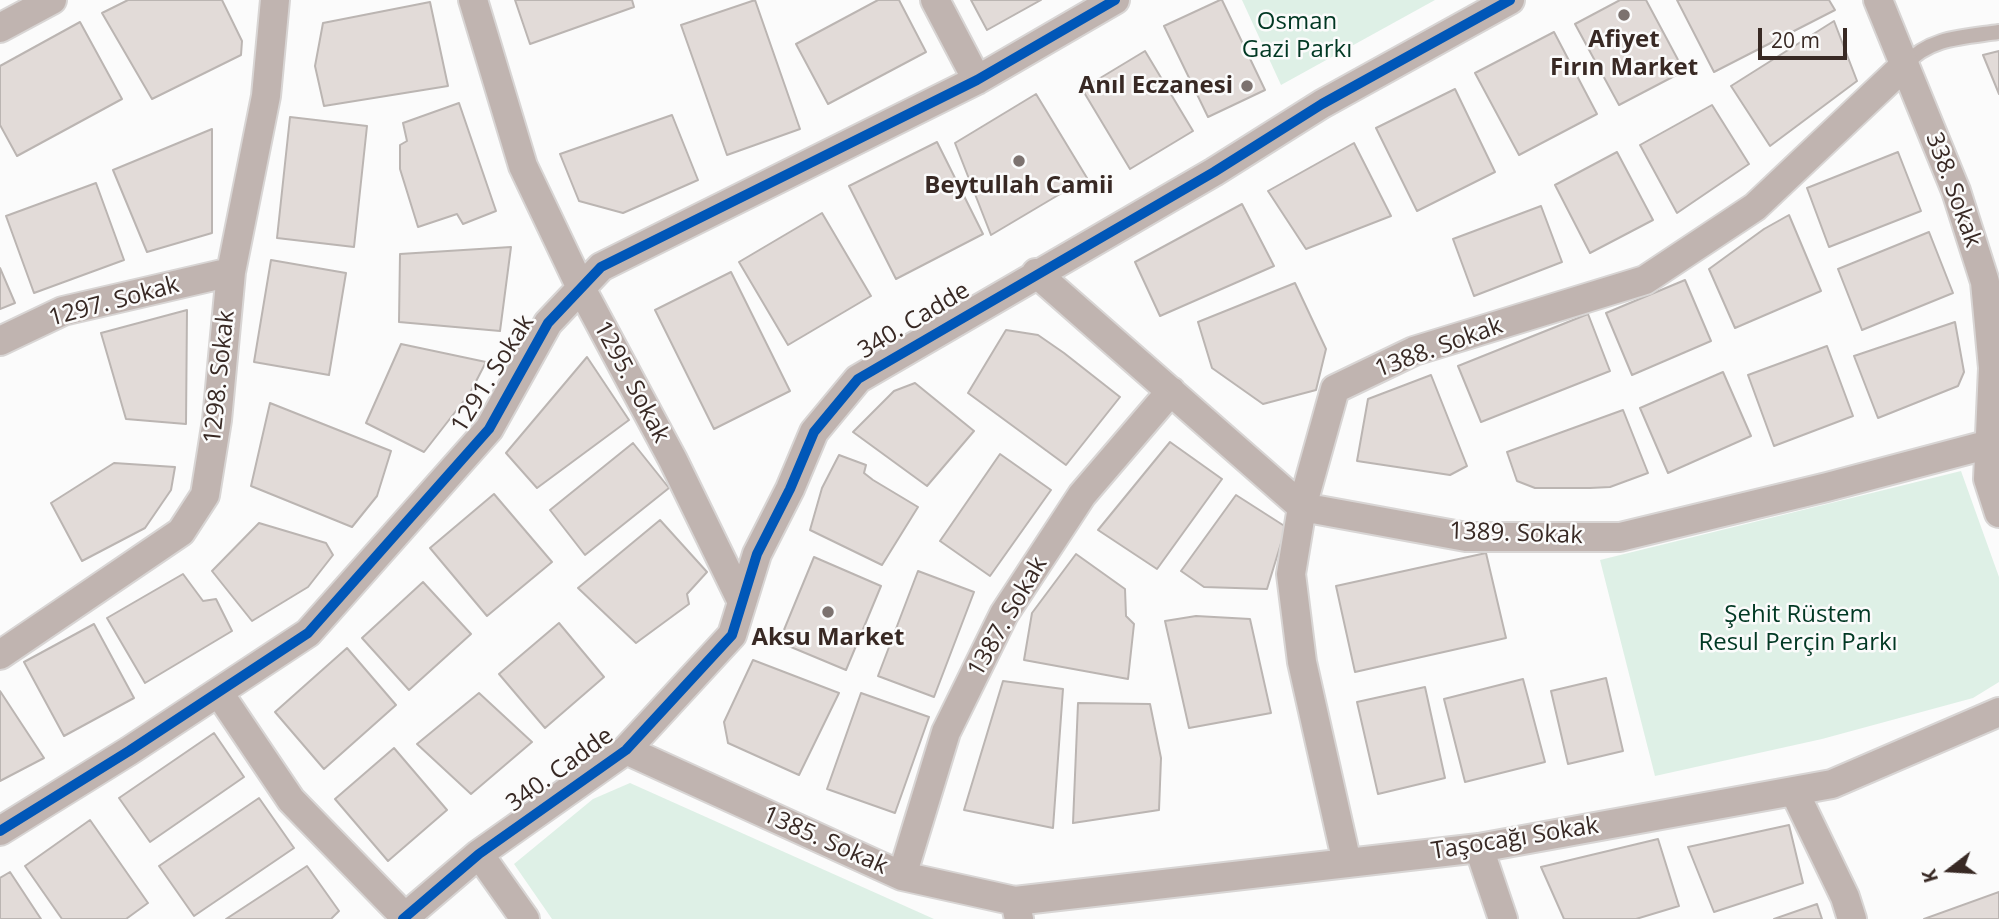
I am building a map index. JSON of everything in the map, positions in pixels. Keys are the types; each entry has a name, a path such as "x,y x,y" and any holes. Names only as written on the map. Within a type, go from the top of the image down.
{"street":[{"path":"0,28 52,0"},
{"name":"1298. Sokak","path":"0,655 181,532 205,495 217,420 231,272 266,96 275,0"},
{"name":"1295. Sokak","path":"473,0 523,166 581,288 673,460 742,602"},
{"path":"935,0 977,80"},
{"name":"1291. Sokak","path":"0,831 308,633 489,429 548,323 601,267 977,80 1115,0"},
{"name":"340. Cadde","path":"404,918 479,854 626,750 732,635 757,554 790,489 814,432 858,379 1036,273 1214,172 1322,104 1510,0"},
{"name":"338. Sokak","path":"1878,0 1956,191 1985,282 1993,368 1988,479 1998,509"},
{"name":"1388. Sokak","path":"1347,863 1302,662 1291,574 1302,507 1335,389 1414,351 1644,280 1755,207 1905,65"},
{"name":"1297. Sokak","path":"0,341 63,311 231,272"},
{"path":"1036,273 1302,507"},
{"name":"1387. Sokak","path":"902,876 946,733 1004,614 1083,495 1171,391"},
{"name":"1389. Sokak","path":"1302,507 1466,537 1620,537 1990,444"},
{"path":"219,692 291,800 404,918"},
{"name":"Taşocağı Sokak","path":"1017,910 1347,863 1479,848 1832,784 1999,712"},
{"name":"1385. Sokak","path":"626,750 902,876 1017,910"},
{"path":"1794,791 1845,897 1852,919"},
{"path":"1479,848 1503,919"},
{"path":"479,854 525,919"}],"lane":[{"path":"1905,65 1920,50 1931,44 1999,32"}],"green space":[{"name":"Osman Gazi Parkı","path":"1242,0 1435,0 1281,85"},
{"name":"Şehit Rüstem Resul Perçin Parkı","path":"1961,471 1999,577 1999,682 1973,698 1822,739 1655,776 1600,560"},
{"path":"630,783 934,919 552,919 514,864 593,799"}],"building":[{"path":"128,0 222,0 242,41 241,55 152,99 102,13"},
{"path":"515,0 632,0 634,7 530,44"},
{"path":"755,0 800,129 727,155 681,25"},
{"path":"878,0 899,0 926,52 828,104 796,44"},
{"path":"971,0 1041,0 987,30"},
{"path":"1220,0 1265,90 1208,117 1164,26"},
{"path":"1620,0 1646,0 1684,71 1619,105 1575,24"},
{"path":"1677,0 1829,0 1835,10 1714,72"},
{"path":"430,2 448,86 324,106 315,66 323,23"},
{"path":"1834,21 1857,81 1770,146 1731,86"},
{"path":"80,22 122,99 17,156 0,125 0,66"},
{"path":"1554,32 1597,114 1519,155 1475,73"},
{"path":"1145,51 1193,131 1130,169 1082,89"},
{"path":"1999,51 1999,94 1983,55"},
{"path":"1455,89 1495,172 1417,211 1376,128"},
{"name":"Beytullah Camii","path":"1036,94 1087,178 991,235 955,143"},
{"path":"459,103 496,211 463,224 457,214 418,227 400,169 400,145 407,141 403,123"},
{"path":"1712,105 1749,164 1677,213 1640,145"},
{"path":"672,115 698,180 623,213 579,201 560,154"},
{"path":"290,117 367,126 354,247 277,238"},
{"path":"212,129 212,233 147,252 113,170"},
{"path":"937,142 983,234 896,279 849,186"},
{"path":"1354,143 1391,216 1306,249 1268,191"},
{"path":"1617,152 1653,220 1590,253 1555,185"},
{"path":"1898,152 1921,211 1829,247 1807,188"},
{"path":"96,183 124,260 34,293 6,216"},
{"path":"1242,204 1274,266 1160,316 1135,262"},
{"path":"1541,206 1562,262 1474,296 1453,239"},
{"path":"822,213 871,296 788,345 739,262"},
{"path":"1789,215 1821,291 1735,328 1709,269 1764,229"},
{"path":"1929,232 1953,293 1862,330 1838,269"},
{"path":"511,247 500,331 399,322 400,254"},
{"path":"271,260 346,273 329,375 254,362"},
{"path":"0,268 15,303 0,309"},
{"path":"731,272 790,391 714,429 655,310"},
{"path":"1685,280 1711,341 1632,375 1606,313"},
{"path":"1295,283 1326,349 1316,390 1263,404 1212,368 1198,322"},
{"path":"187,310 186,424 126,419 101,333"},
{"path":"1588,314 1610,371 1481,422 1458,366"},
{"path":"1955,322 1964,372 1958,386 1878,418 1854,356"},
{"path":"1006,330 1038,335 1120,397 1066,465 968,393"},
{"path":"401,344 486,362 470,393 424,452 366,423"},
{"path":"1827,346 1853,416 1774,446 1748,375"},
{"path":"587,357 629,420 537,488 506,453"},
{"path":"1723,372 1751,436 1668,473 1640,408"},
{"path":"1431,375 1467,466 1450,475 1357,461 1368,399"},
{"path":"915,383 974,431 927,486 853,432 894,391"},
{"path":"270,403 391,451 377,496 352,527 251,486"},
{"path":"1623,410 1648,473 1610,487 1535,488 1517,481 1507,452"},
{"path":"1170,442 1222,479 1157,569 1098,530"},
{"path":"633,443 669,488 585,555 550,510"},
{"path":"1000,454 1051,490 990,576 940,541"},
{"path":"839,455 866,465 864,473 918,507 882,565 810,530 822,488"},
{"path":"114,463 175,467 171,490 145,528 82,561 51,503"},
{"path":"494,494 552,562 487,616 430,548"},
{"path":"1236,495 1286,527 1267,589 1204,587 1181,571"},
{"path":"660,520 707,572 687,594 689,604 636,643 578,588"},
{"path":"259,523 326,543 333,555 308,587 252,621 212,571"},
{"path":"1486,553 1506,638 1355,672 1336,586"},
{"path":"1076,554 1125,589 1126,616 1134,624 1128,679 1024,660 1032,613"},
{"path":"814,557 881,586 846,670 779,642"},
{"path":"918,571 974,592 934,697 878,676"},
{"path":"183,574 203,601 216,599 232,631 145,683 107,618"},
{"path":"423,582 471,634 409,690 362,638"},
{"path":"1196,616 1250,619 1271,713 1189,728 1165,621"},
{"path":"559,623 604,677 545,728 499,674"},
{"path":"94,624 134,698 64,736 24,662"},
{"path":"347,648 396,705 324,769 275,712"},
{"path":"753,660 839,693 799,775 728,743 724,722"},
{"path":"1606,678 1623,751 1568,764 1551,691"},
{"path":"1523,679 1545,762 1465,782 1444,699"},
{"path":"1003,681 1063,689 1053,828 964,810"},
{"path":"1425,687 1445,778 1378,794 1357,702"},
{"path":"0,691 44,758 0,781"},
{"path":"479,693 532,742 471,794 417,744"},
{"path":"861,693 929,717 895,813 827,789"},
{"path":"1078,703 1150,704 1161,758 1159,810 1073,823"},
{"path":"214,733 244,777 150,842 119,798"},
{"path":"394,748 447,810 388,861 335,799"},
{"path":"259,798 294,848 194,916 159,866"},
{"path":"90,820 148,903 126,919 62,919 25,866"},
{"path":"1789,825 1803,883 1714,912 1688,847"},
{"path":"1658,839 1679,906 1636,919 1564,919 1541,867"},
{"path":"307,866 339,911 331,919 226,919"},
{"path":"10,872 41,919 0,919 0,878"},
{"path":"1999,892 1999,919 1924,919"},
{"path":"1817,904 1822,919 1774,919"}],"cycle path":[{"path":"0,831 129,751 308,633 489,429 548,323 601,267 977,80 1115,0"},
{"path":"403,919 479,854 626,750 732,635 757,554 790,489 814,432 858,379 1214,172 1322,104 1510,0"}],"place":[{"name":"Afiyet Fırın Market","path":"1624,15"},
{"name":"Anıl Eczanesi","path":"1247,86"},
{"name":"Beytullah Camii","path":"1019,161"},
{"name":"Aksu Market","path":"828,612"}]}
